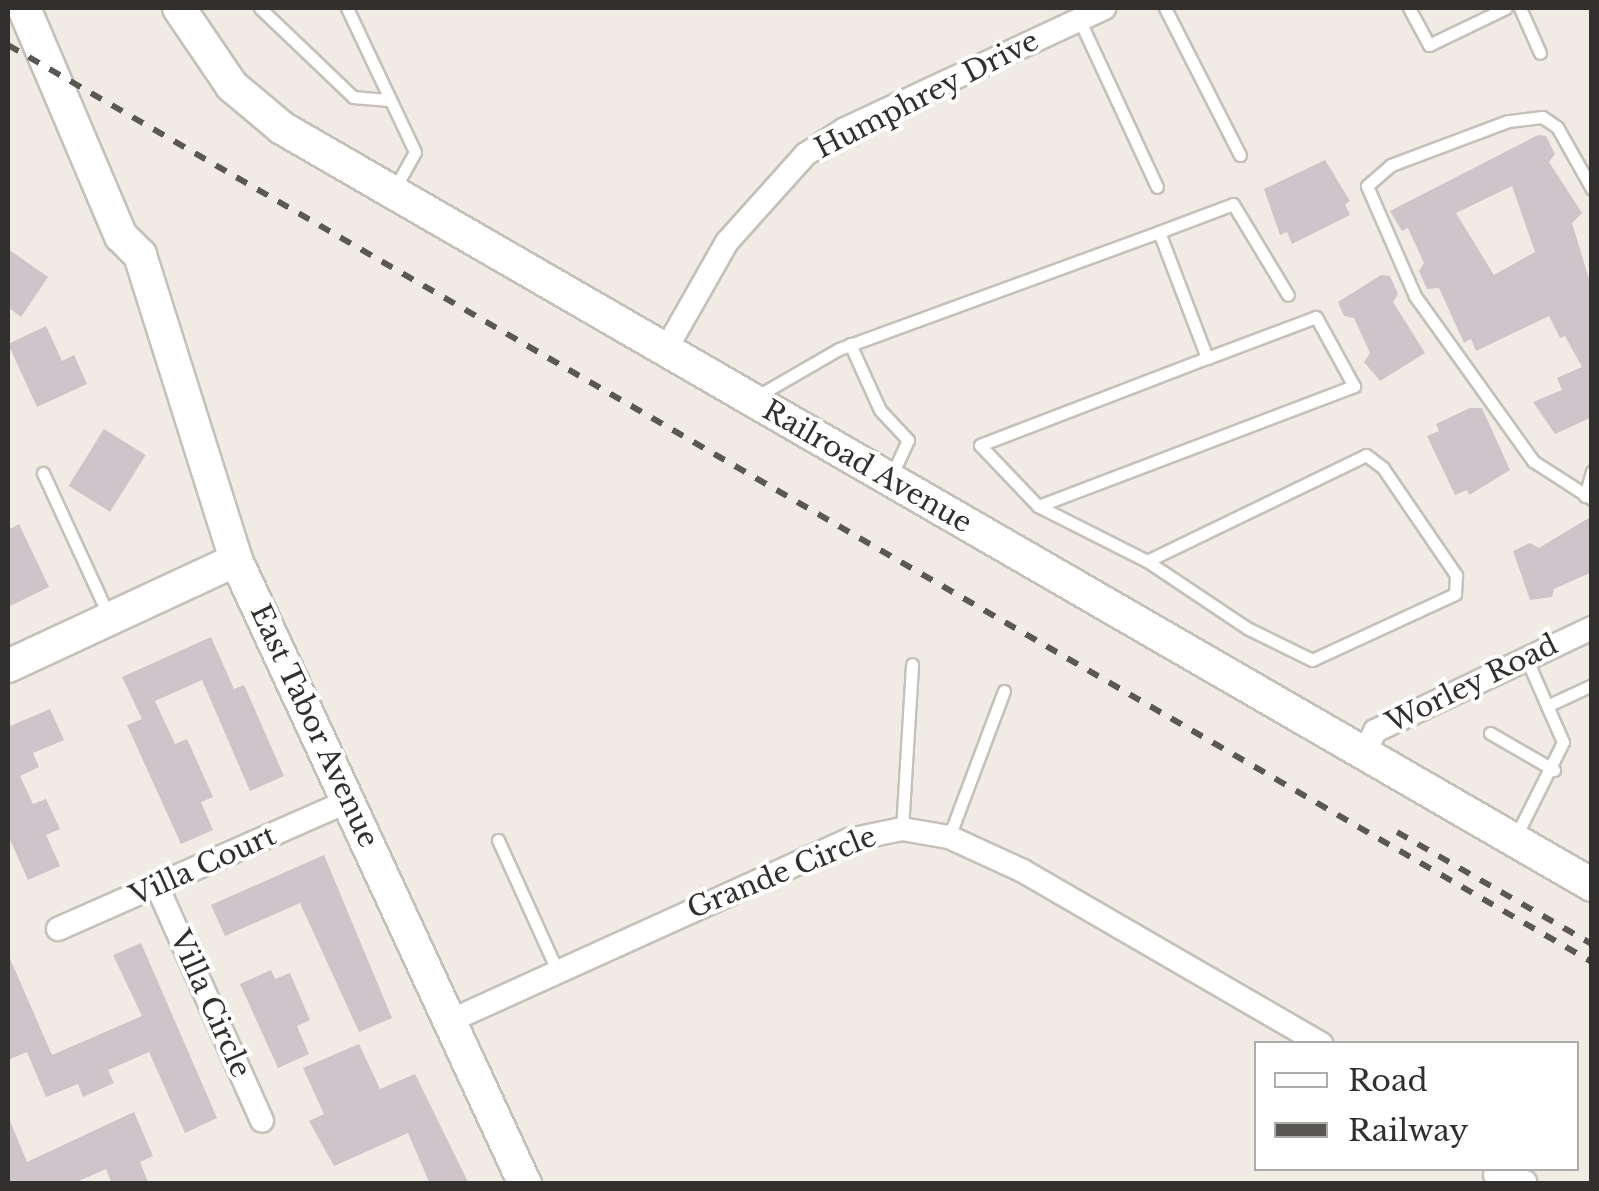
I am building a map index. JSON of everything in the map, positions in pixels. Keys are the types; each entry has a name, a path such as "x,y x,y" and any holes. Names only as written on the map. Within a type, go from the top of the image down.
{"main road":[{"name":"East Tabor Avenue","path":"24,8 121,236 140,255 236,560 452,1020 524,1184"},
{"name":"East Tabor Avenue","path":"48,8 144,233 140,255"},
{"name":"Railroad Avenue","path":"179,8 252,107 664,351 1592,886"},
{"path":"8,666 236,560"}],"street":[{"name":"Humphrey Drive","path":"664,351 727,242 806,154 844,129 1104,8"},
{"name":"Worley Road","path":"1364,753 1375,731 1592,628"},
{"name":"Villa Court","path":"58,930 348,801"},
{"name":"Grande Circle","path":"452,1020 849,840 902,829 949,837 1023,871 1316,1041"},
{"name":"Villa Circle","path":"157,886 262,1122"},
{"path":"1490,1176 1527,1183"}],"lane":[{"path":"347,8 386,100 414,152 392,192"},
{"path":"1164,8 1240,155"},
{"path":"1410,8 1429,46 1506,8"},
{"path":"1520,8 1540,53"},
{"path":"266,9 353,98 386,100"},
{"path":"1079,19 1156,187"},
{"path":"1592,188 1557,127 1542,117 1508,122 1391,165 1368,186 1415,296 1533,461 1588,497 1592,471"},
{"path":"750,400 850,344 1233,204 1288,294"},
{"path":"1160,232 1207,358"},
{"path":"1038,506 1354,386 1316,316 980,444 1038,506 1147,561 1247,628 1312,660 1455,594 1456,575 1383,468 1366,454 1147,561"},
{"path":"850,344 880,410 908,440 889,480"},
{"path":"43,473 110,618"},
{"path":"1514,840 1554,770 1563,742 1526,658"},
{"path":"902,829 912,664"},
{"path":"1547,706 1592,686"},
{"path":"949,837 1004,691"},
{"path":"1490,733 1554,770"},
{"path":"498,840 558,970"}],"building":[{"path":"1538,135 1546,136 1555,154 1549,162 1582,213 1572,223 1592,289 1592,417 1555,434 1533,402 1562,390 1557,378 1582,367 1549,316 1476,351 1471,339 1464,343 1439,288 1427,289 1419,271 1424,263 1408,228 1402,231 1390,211","holes":["1512,186 1535,252 1494,275 1456,213"]},
{"path":"1325,160 1350,201 1345,204 1350,215 1292,244 1287,232 1280,235 1264,189"},
{"path":"8,249 48,277 21,317 8,307"},
{"path":"1381,275 1390,276 1398,294 1393,302 1425,353 1380,381 1364,362 1370,353 1354,318 1344,316 1338,302"},
{"path":"46,326 62,361 74,355 87,384 37,407 8,344"},
{"path":"1470,408 1482,408 1510,470 1469,495 1467,490 1455,495 1427,436 1439,431 1436,424"},
{"path":"104,429 146,455 110,512 68,486"},
{"path":"1592,516 1592,572 1554,589 1552,597 1530,600 1513,551 1530,543 1539,548"},
{"path":"19,524 49,587 8,607 8,530"},
{"path":"211,637 234,689 244,685 284,776 250,791 202,680 155,701 175,744 187,739 213,797 201,802 213,830 181,844 127,725 142,719 122,677"},
{"path":"50,709 64,740 33,753 39,767 20,776 33,804 46,799 60,829 46,835 60,866 28,880 8,835 8,727"},
{"path":"324,855 392,1018 359,1032 300,903 225,936 211,905"},
{"path":"141,943 217,1118 185,1133 149,1052 108,1070 114,1083 83,1097 78,1084 46,1097 27,1052 8,1060 8,954 52,1055 142,1016 113,955"},
{"path":"271,970 275,979 290,973 310,1020 297,1026 309,1054 278,1068 240,984"},
{"path":"359,1044 380,1089 415,1074 469,1184 430,1184 408,1133 334,1166 309,1121 324,1114 303,1068"},
{"path":"134,1112 153,1156 140,1162 149,1184 112,1184 106,1169 72,1184 8,1184 8,1116 27,1162"}],"railway":[{"path":"8,45 1592,962"},
{"path":"1397,832 1592,944"}]}
